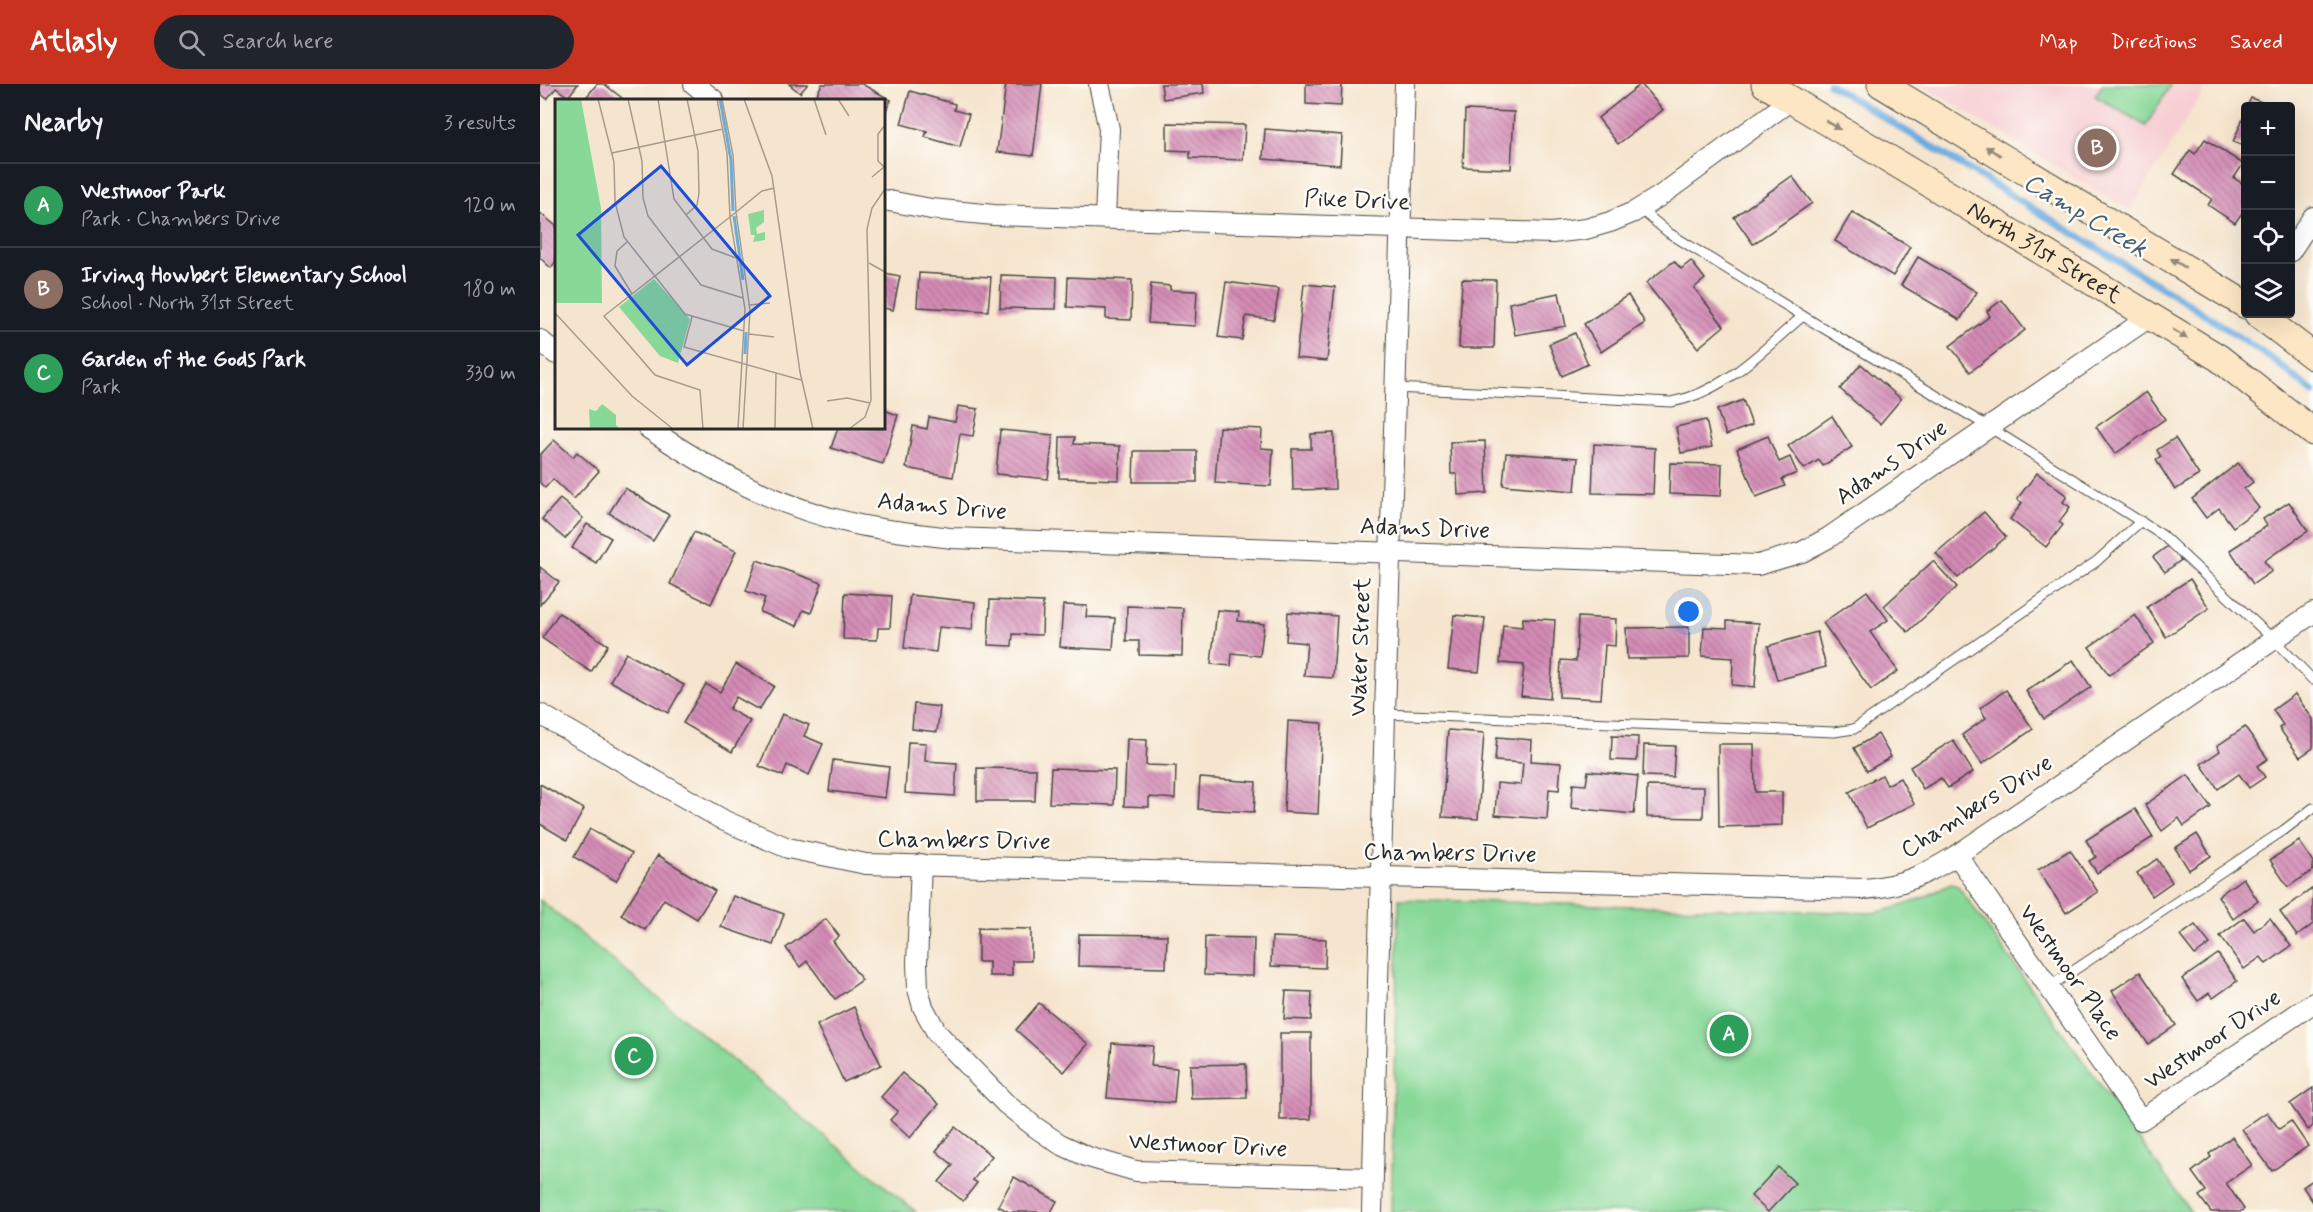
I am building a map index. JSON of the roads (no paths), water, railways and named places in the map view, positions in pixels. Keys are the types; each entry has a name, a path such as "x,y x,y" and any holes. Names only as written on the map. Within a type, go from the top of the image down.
{"main road":[{"name":"North 31st Street","path":"1765,84 2219,358 2313,432"},
{"path":"1881,84 2241,302"},
{"path":"2263,318 2313,356"}],"street":[{"path":"694,84 713,99"},
{"path":"1100,84 1108,129 1105,218"},
{"name":"Water Street","path":"1371,1212 1384,714 1406,84"},
{"name":"Pike Drive","path":"885,200 931,209 994,215 1552,233 1586,229 1610,222 1640,208 1660,196 1791,100"},
{"path":"2295,244 2313,217"},
{"name":"Adams Drive","path":"650,429 706,465 758,492 813,513 856,525 951,538 1758,565 1778,561 1802,552 1828,538 2151,316"},
{"path":"540,340 555,353"},
{"name":"Chambers Drive","path":"540,714 725,821 756,836 788,848 866,864 1864,889 1889,887 1911,880 1957,855 2313,613"},
{"name":"Westmoor Place","path":"1957,855 2142,1120"},
{"name":"Westmoor Drive","path":"921,864 917,963 918,989 924,1007 937,1033 1006,1104 1035,1127 1060,1144 1088,1157 1136,1171 1373,1178"},
{"name":"Westmoor Drive","path":"2142,1120 2313,1003"}],"lane":[{"path":"1640,208 1669,232 1803,316 2141,521 2176,547 2313,680"},
{"path":"1395,388 1671,402 1688,399 1707,392 1726,379 1803,316"},
{"path":"1384,714 1834,732 1854,729 2097,561 2141,521"},
{"path":"2049,987 2284,830 2313,808"}],"waterway":[{"name":"Camp Creek","path":"1829,84 2189,304 2276,362 2313,392"}],"place":[{"name":"Irving Howbert Elementary School","path":"2097,148"},
{"name":"Westmoor Park","path":"1729,1034"},
{"name":"Garden of the Gods Park","path":"634,1056"}]}
